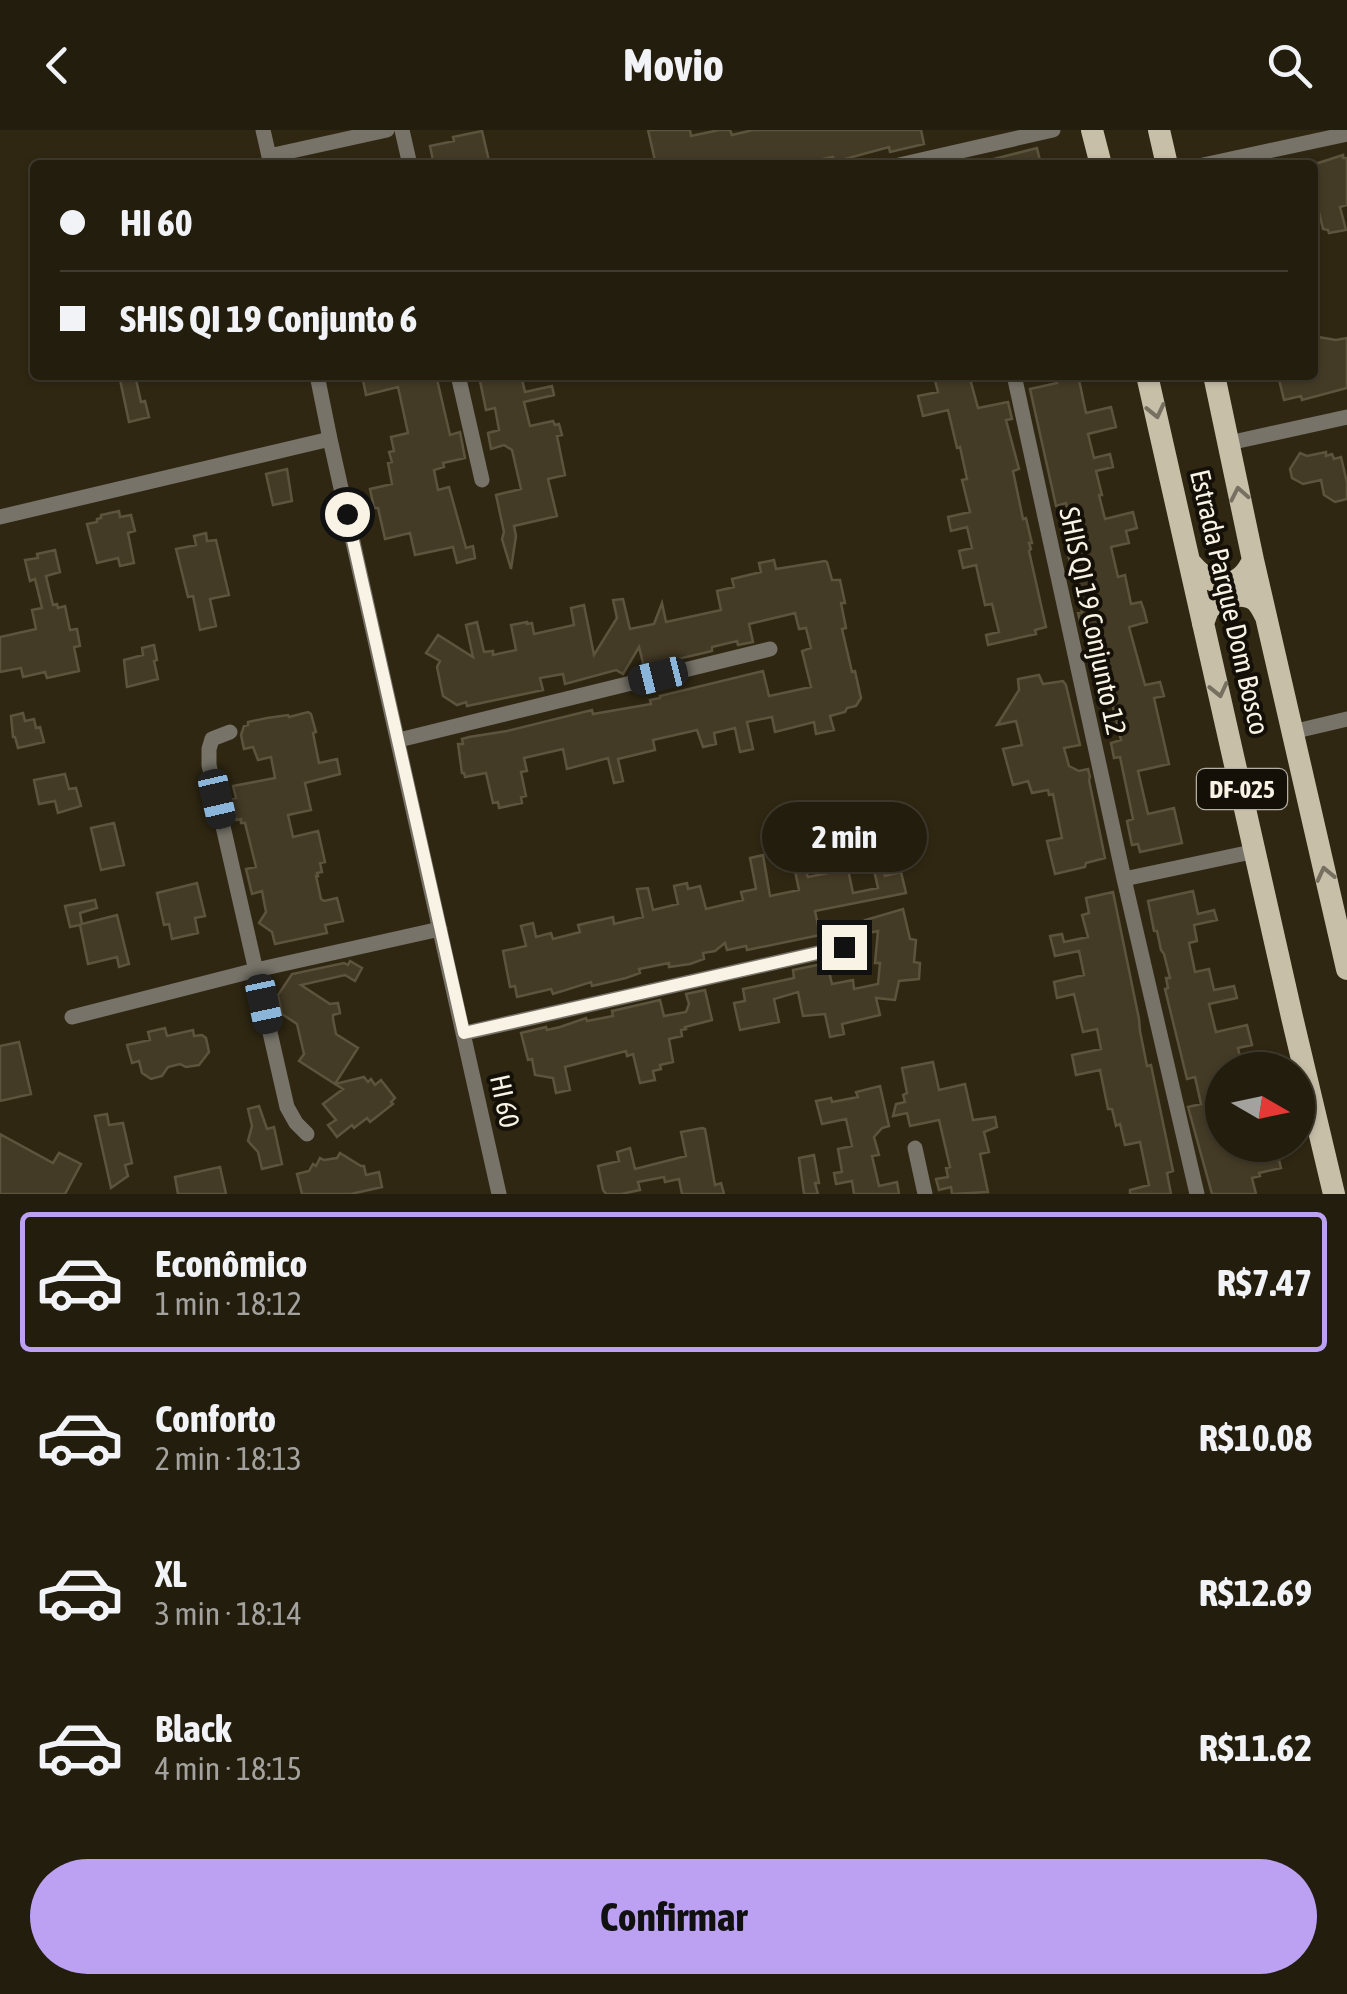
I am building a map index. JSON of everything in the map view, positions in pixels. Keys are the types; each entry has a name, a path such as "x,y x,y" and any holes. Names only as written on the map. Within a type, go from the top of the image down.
{"main road":[{"path":"1092,130 1100,160"},
{"path":"1158,130 1166,160"},
{"name":"Estrada Parque Dom Bosco","path":"1148,380 1292,1017 1337,1194"},
{"name":"Estrada Parque Dom Bosco","path":"1215,380 1252,560 1347,969"},
{"path":"1190,561 1211,582 1226,583 1241,577 1252,560"},
{"path":"1203,624 1208,610 1233,596 1255,600 1266,618"},
{"path":"1319,1129 1347,1156"},
{"path":"1337,1194 1347,1182"}],"street":[{"path":"263,130 270,160 387,130"},
{"path":"402,130 409,160"},
{"path":"920,160 1053,130"},
{"path":"1226,160 1347,134"},
{"name":"HI 60","path":"318,380 499,1194"},
{"path":"459,380 482,480"},
{"name":"SHIS QI 19 Conjunto 12","path":"1015,380 1197,1194"},
{"path":"1229,442 1347,417"},
{"path":"0,517 330,438"},
{"path":"399,740 770,649"},
{"path":"1292,732 1347,718"},
{"path":"230,732 212,739 209,764 287,1107 307,1134"},
{"path":"1124,878 1256,851"},
{"path":"72,1016 440,929"},
{"path":"464,1033 844,947"},
{"path":"915,1148 925,1194"}],"building":[{"path":"648,130 690,130 691,136 719,130 730,130 732,135 753,130 921,130 924,144 890,152 889,147 841,160 833,157 655,160"},
{"path":"482,131 489,160 433,160 430,146 454,141 453,137"},
{"path":"1037,148 1040,160 990,160"},
{"path":"1343,155 1347,158 1347,205 1340,207 1346,230 1329,233 1323,229 1318,208 1318,163"},
{"path":"1318,337 1347,338 1347,388 1302,400 1301,396 1284,400 1279,380 1318,380"},
{"path":"120,380 136,380 149,417 129,422"},
{"path":"363,380 437,380 450,435 460,432 465,458 443,463 444,467 434,470 438,490 449,487 466,548 473,546 475,558 457,563 453,547 415,555 410,533 385,539 370,489 392,484 388,463 392,462 389,452 394,451 391,437 408,433 398,387 366,395"},
{"path":"480,380 522,380 525,392 552,386 554,395 524,402 530,426 553,421 559,424 562,435 557,436 565,475 548,479 557,516 514,526 511,569 496,495 521,489 512,450 504,445 491,449 488,433 499,430 495,408 486,410"},
{"path":"935,380 970,380 978,408 1008,402 1012,419 1006,420 1019,469 1013,471 1032,543 1029,551 1046,627 1035,630 1036,634 988,645 986,635 999,632 992,604 985,605 976,565 963,568 959,551 972,548 967,527 951,531 948,517 970,512 962,480 967,479 960,447 957,448 948,410 923,416 918,396 938,392"},
{"path":"1057,380 1079,380 1086,413 1111,407 1116,427 1088,434 1094,458 1110,454 1113,467 1096,471 1099,495 1105,519 1133,512 1137,528 1126,531 1129,543 1111,547 1118,577 1125,575 1131,604 1141,602 1147,622 1129,627 1145,685 1160,682 1164,696 1154,698 1169,764 1138,771 1148,814 1174,808 1182,843 1140,852 1138,844 1132,845 1127,821 1133,819 1120,757 1114,758 1111,743 1121,740 1107,683 1097,685 1085,625 1081,625 1078,613 1082,612 1061,526 1071,524 1066,503 1056,506 1030,389"},
{"path":"1326,452 1326,456 1332,454 1334,459 1341,457 1347,499 1335,502 1324,495 1321,480 1303,484 1292,478 1290,469 1300,453 1307,456"},
{"path":"287,469 292,501 273,505 266,474"},
{"path":"119,511 120,517 131,515 135,531 128,533 134,563 120,566 118,558 97,563 87,524 97,522 101,515"},
{"path":"206,533 207,541 216,540 229,595 210,599 216,626 200,630 176,549 196,545 194,536"},
{"path":"55,550 60,572 46,576 53,605 65,606 70,630 77,629 80,646 74,647 79,671 47,678 45,672 23,677 21,668 0,672 0,637 36,629 32,610 42,608 35,579 30,581 25,560"},
{"path":"774,560 776,569 825,561 832,580 840,580 845,603 841,603 846,628 842,629 861,698 856,706 830,716 834,730 816,734 814,722 775,732 772,717 747,722 753,749 740,752 735,728 714,733 716,744 703,747 697,730 653,740 655,750 618,759 623,781 614,783 608,758 567,769 563,749 524,758 527,771 521,772 526,796 521,797 522,803 499,808 498,802 493,803 486,773 465,777 462,773 458,744 469,737 592,710 593,714 651,704 650,700 660,696 763,671 769,696 811,687 802,651 811,648 806,628 799,629 795,613 749,624 753,642 738,645 737,641 644,667 639,647 623,674 616,670 565,684 563,674 540,678 543,690 467,706 466,702 457,705 443,696 437,667 440,661 426,653 438,635 473,657 466,625 477,622 484,652 493,651 493,655 516,650 511,625 532,623 534,634 574,625 571,608 584,605 594,655 617,618 613,600 623,599 630,629 654,624 662,603 666,622 721,610 717,591 734,587 732,579 761,572 759,563"},
{"path":"154,645 158,679 127,687 124,660 143,655 142,648"},
{"path":"1039,675 1043,684 1063,681 1066,685 1080,745 1064,748 1069,766 1079,771 1088,769 1105,858 1055,874 1047,841 1062,838 1053,794 1049,795 1048,790 1032,793 1028,781 1013,785 1003,749 1022,745 1016,721 997,725 1019,690 1018,679"},
{"path":"308,712 316,732 313,733 319,763 337,759 340,774 305,783 311,810 288,815 293,837 318,831 325,862 320,863 322,872 316,876 321,899 337,898 343,921 325,925 327,933 275,944 272,932 259,923 266,912 262,891 252,894 246,869 256,867 245,823 236,820 231,799 236,798 233,786 275,778 271,757 258,760 253,747 244,749 244,726 248,722"},
{"path":"23,713 25,721 34,719 36,728 40,727 44,742 18,748 11,716"},
{"path":"65,774 69,789 76,788 81,806 58,813 55,801 39,804 34,780"},
{"path":"114,823 124,865 101,870 91,828"},
{"path":"842,841 853,893 878,888 871,857 881,855 885,876 901,872 906,893 815,911 820,935 747,950 746,946 727,950 725,943 690,964 669,967 669,963 639,969 640,973 626,978 592,986 591,982 553,994 551,989 517,997 515,986 510,987 503,951 526,946 521,926 533,923 536,937 551,933 553,939 580,932 578,925 613,917 614,924 643,917 637,889 648,888 653,910 678,904 674,886 687,883 688,889 700,886 706,909 743,900 741,892 756,889 750,858 763,855 770,896 799,890 795,871 805,869 808,877 838,871 832,843"},
{"path":"197,883 205,916 195,918 198,933 172,939 169,924 164,925 157,893"},
{"path":"1193,891 1198,914 1214,910 1217,920 1194,925 1197,941 1189,943 1195,972 1209,969 1214,990 1234,986 1237,998 1209,1004 1216,1032 1247,1025 1252,1045 1238,1048 1239,1052 1205,1052 1205,1162 1280,1162 1281,1168 1252,1178 1256,1194 1212,1194 1188,1107 1201,1104 1195,1077 1187,1079 1165,989 1166,978 1170,978 1148,901"},
{"path":"1113,892 1147,1066 1151,1065 1173,1171 1167,1173 1171,1194 1130,1194 1130,1190 1149,1185 1140,1142 1125,1145 1120,1124 1116,1126 1112,1109 1108,1109 1100,1070 1076,1075 1072,1055 1101,1049 1097,1029 1083,1032 1074,994 1057,998 1054,982 1084,975 1079,951 1055,956 1050,936 1062,934 1064,942 1088,937 1082,915 1089,913 1086,898"},
{"path":"95,900 97,908 80,913 82,924 117,915 129,964 119,967 117,957 88,964 80,925 70,927 65,906"},
{"path":"903,909 910,939 916,940 914,962 920,963 919,979 899,981 895,1000 876,998 880,1015 842,1024 844,1034 830,1037 825,1014 803,1016 798,992 774,999 779,1022 740,1030 734,1003 745,1001 743,989 794,978 793,970 827,963 832,984 853,980 854,989 878,984 878,931 868,933 865,920"},
{"path":"350,961 362,968 355,981 345,975 301,985 330,1004 338,1003 340,1013 333,1015 336,1034 358,1048 335,1084 299,1061 304,1054 297,1024 282,1014 278,995 292,974 348,965"},
{"path":"705,990 712,1020 685,1027 682,1036 669,1039 673,1062 653,1071 655,1080 640,1083 633,1054 627,1056 626,1051 565,1067 570,1090 556,1093 553,1078 535,1075 532,1059 528,1060 521,1033 613,1016 612,1011 660,1000 664,1016 686,1012 686,994"},
{"path":"165,1028 167,1036 193,1030 194,1036 206,1038 209,1052 199,1065 168,1067 162,1076 151,1079 142,1073 139,1061 132,1063 127,1045 150,1040 148,1032"},
{"path":"19,1042 31,1094 0,1101 0,1046"},
{"path":"933,1062 939,1090 965,1084 973,1120 995,1117 997,1127 984,1132 989,1152 980,1154 988,1192 952,1194 951,1187 939,1190 936,1179 948,1177 946,1168 950,1167 939,1120 910,1126 907,1113 893,1116 896,1104 905,1102 903,1095 907,1093 902,1068"},
{"path":"364,1077 375,1085 381,1080 395,1098 393,1104 370,1122 367,1118 337,1137 328,1125 336,1120 323,1104 343,1089 335,1084"},
{"path":"880,1086 889,1126 874,1137 879,1155 872,1156 879,1186 897,1182 899,1194 854,1194 852,1181 836,1184 834,1173 842,1172 838,1149 852,1146 846,1119 822,1124 816,1101 858,1097 856,1092"},
{"path":"259,1106 267,1129 274,1127 282,1164 262,1169 258,1152 248,1141 252,1126 248,1109"},
{"path":"107,1114 109,1125 123,1123 132,1163 125,1165 128,1176 111,1188 95,1116"},
{"path":"702,1128 715,1185 721,1183 724,1194 682,1194 679,1179 665,1182 664,1177 638,1182 640,1190 606,1194 603,1190 598,1166 619,1161 617,1152 630,1148 635,1169 686,1156 681,1132"},
{"path":"0,1134 53,1163 59,1153 81,1164 65,1194 0,1194"},
{"path":"340,1153 364,1166 366,1175 379,1172 382,1187 351,1194 302,1194 297,1174 309,1171 320,1158 337,1158"},
{"path":"814,1155 818,1194 804,1194 799,1158"},
{"path":"220,1167 226,1194 178,1194 175,1177"}],"route":[{"path":"347,514 464,1033 844,947"}]}
